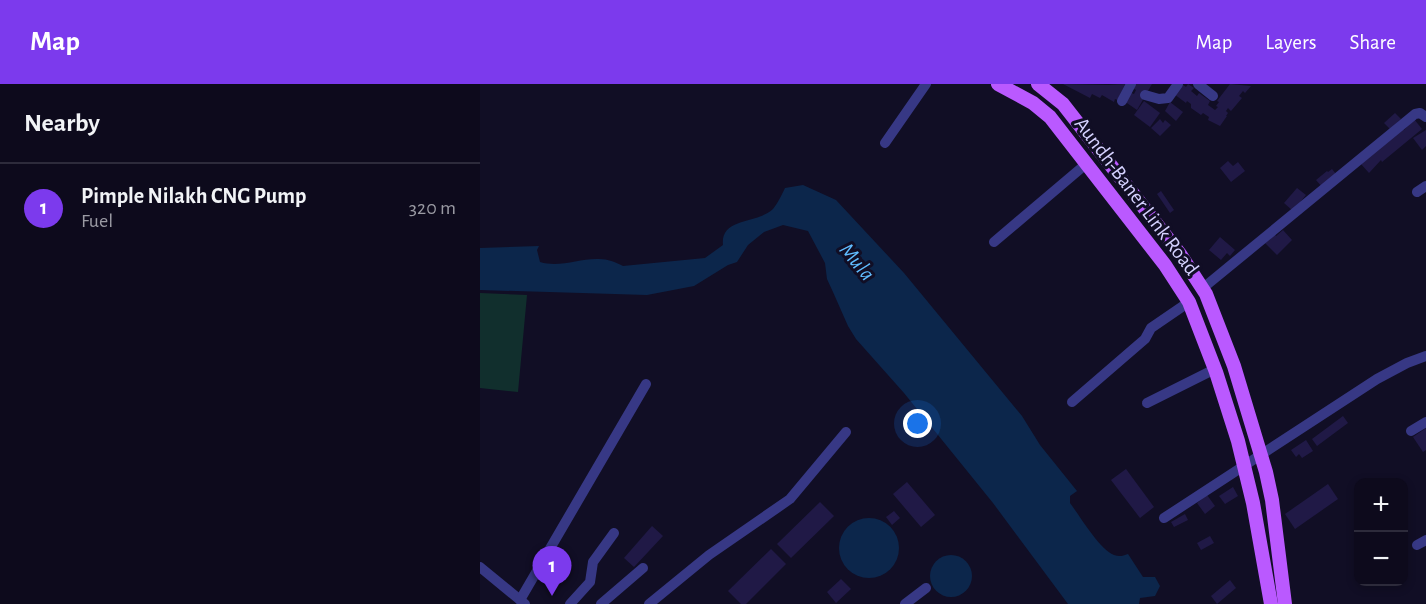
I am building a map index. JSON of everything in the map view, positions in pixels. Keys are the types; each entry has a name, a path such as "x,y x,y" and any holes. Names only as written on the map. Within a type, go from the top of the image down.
{"main road":[{"name":"Aundh-Baner Link Road","path":"998,84 1033,103 1050,117 1165,265 1189,302 1215,369 1245,467 1271,604"},
{"name":"Aundh-Baner Link Road","path":"1042,85 1071,113 1180,254 1203,288 1234,366 1262,456 1272,500 1285,604"},
{"path":"1033,103 1042,85"}],"street":[{"path":"885,143 926,84"},
{"path":"1122,101 1131,84"},
{"path":"1145,95 1159,99 1168,98 1178,84"},
{"path":"1197,84 1213,96"},
{"path":"1203,288 1415,114 1420,113 1426,117"},
{"path":"994,242 1086,164"},
{"path":"1072,402 1145,339 1150,328 1189,302"},
{"path":"1164,518 1377,379 1426,356"},
{"path":"1147,403 1215,369"},
{"path":"480,567 522,602 646,384"},
{"path":"1411,431 1426,422"},
{"path":"649,604 709,555 790,499 846,432"},
{"path":"570,604 590,582 593,562 614,533"},
{"path":"601,604 643,568"},
{"path":"904,604 926,588"}],"green space":[{"path":"480,293 527,295 518,392 480,388"}],"water":[{"name":"Mula","path":"803,185 836,200 904,273 1022,416 1040,445 1077,491 1070,496 1070,503 1090,532 1108,552 1118,556 1128,554 1143,577 1155,577 1160,586 1155,596 1140,598 1139,604 1068,604 993,503 904,393 856,339 827,279 825,263 808,231 783,225 764,232 748,245 737,262 694,286 647,295 480,290 480,248 539,246 537,250 540,262 547,264 599,259 623,266 705,258 723,245 727,230 773,209 785,188"},
{"path":"869,518 890,527 899,548 890,569 869,578 848,569 839,548 848,527"},
{"path":"951,555 959,556 966,561 971,568 971,584 966,591 959,596 951,597 943,596 936,591 931,584 930,576 931,568 936,561 943,556"}],"building":[{"path":"1063,84 1125,84 1118,100 1115,99 1114,102 1102,95 1100,98 1092,94 1090,98"},
{"path":"1133,84 1152,84 1137,110 1124,101 1129,92 1134,94 1136,90 1131,87"},
{"path":"1182,84 1186,87 1188,84 1194,88 1191,91 1197,96 1199,93 1210,101 1208,105 1215,110 1218,107 1216,106 1219,102 1217,101 1230,84 1251,86 1239,96 1242,98 1231,111 1228,108 1227,116 1220,126 1208,120 1209,117 1203,113 1201,115 1191,108 1191,104 1174,94"},
{"path":"1144,101 1160,113 1150,127 1134,115"},
{"path":"1170,102 1183,112 1176,121 1165,111"},
{"path":"1395,113 1401,119 1390,129 1384,123"},
{"path":"1160,119 1163,123 1165,120 1171,125 1160,136 1151,128"},
{"path":"1414,119 1422,129 1382,162 1381,160 1369,173 1361,164 1404,130"},
{"path":"1426,130 1426,146 1422,150 1413,138"},
{"path":"1228,161 1233,166 1238,162 1245,171 1231,182 1220,168"},
{"path":"1332,169 1336,174 1322,187 1316,180"},
{"path":"1297,188 1306,195 1293,211 1284,203"},
{"path":"1161,191 1174,210 1170,213 1157,194"},
{"path":"1283,230 1292,240 1277,255 1263,241 1273,232 1276,236"},
{"path":"1220,237 1235,250 1230,256 1227,253 1221,260 1209,250"},
{"path":"1343,416 1348,423 1317,446 1312,439"},
{"path":"1426,428 1426,450 1423,452 1413,437"},
{"path":"1306,440 1313,451 1302,458 1299,454 1296,457 1291,450"},
{"path":"1126,469 1154,507 1140,518 1111,480"},
{"path":"907,482 935,515 921,527 893,494"},
{"path":"1328,484 1338,499 1295,529 1285,514"},
{"path":"1233,487 1238,496 1225,504 1219,496"},
{"path":"1207,495 1215,506 1205,514 1197,503"},
{"path":"820,502 834,516 791,558 777,544"},
{"path":"894,511 900,518 892,525 886,517"},
{"path":"1185,514 1188,520 1174,527 1171,522"},
{"path":"652,526 663,536 634,567 624,558"},
{"path":"1210,536 1214,543 1201,550 1197,543"},
{"path":"771,549 786,564 746,604 741,604 728,591"},
{"path":"841,579 851,589 836,603 827,592"},
{"path":"1230,580 1236,588 1217,604 1211,596"}],"place":[{"name":"Pimple Nilakh CNG Pump","path":"552,596"}]}
